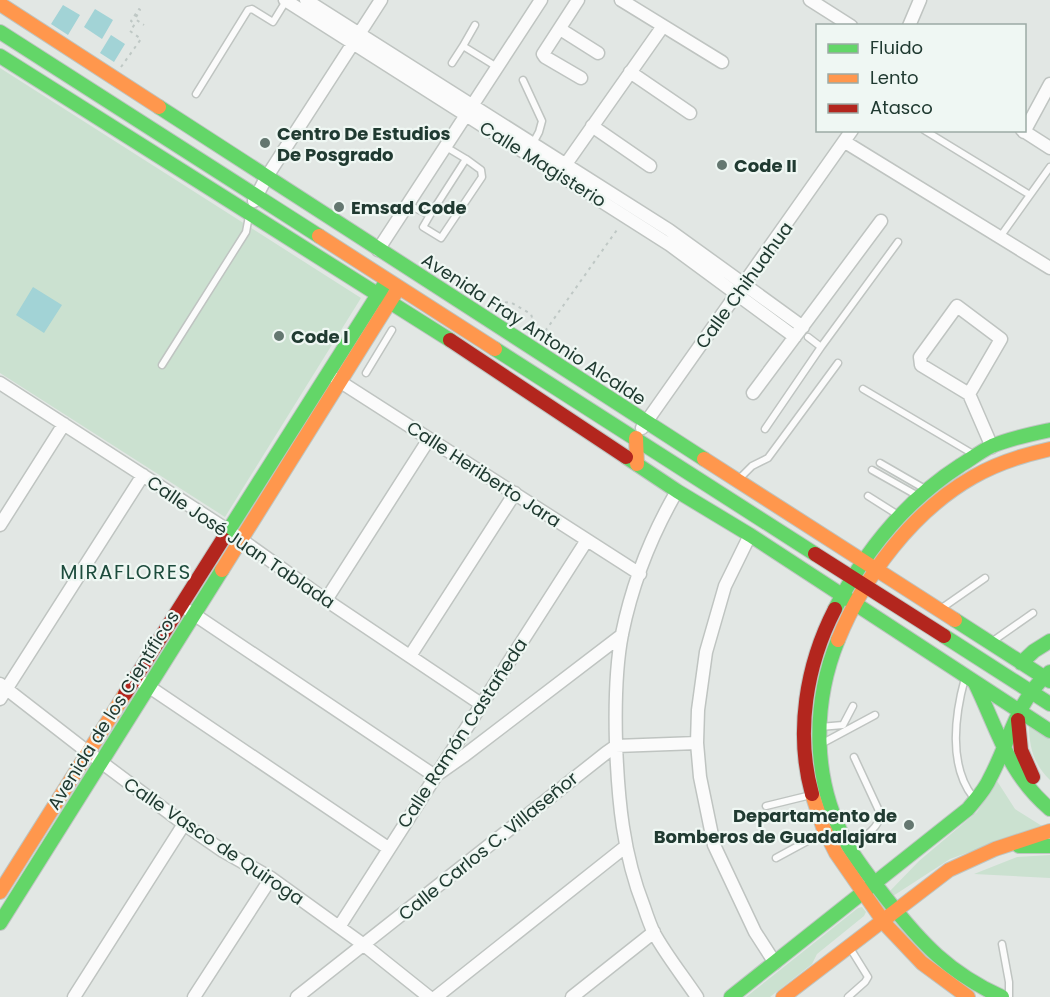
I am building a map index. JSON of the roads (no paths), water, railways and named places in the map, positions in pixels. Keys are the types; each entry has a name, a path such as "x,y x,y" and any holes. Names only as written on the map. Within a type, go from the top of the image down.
{"street":[{"name":"Calle Magisterio","path":"286,0 356,39 530,148 626,217 742,289"},
{"name":"Calle Magisterio","path":"306,0 356,39"},
{"path":"250,214 266,178 381,0"},
{"path":"378,250 541,0"},
{"path":"578,0 543,54 581,78"},
{"path":"621,0 722,62"},
{"path":"810,0 848,24"},
{"path":"910,24 920,0"},
{"name":"Avenida Fray Antonio Alcalde","path":"0,4 403,267 1021,663 1048,676"},
{"path":"566,164 663,26"},
{"path":"560,28 598,53"},
{"name":"Avenida Fray Antonio Alcalde","path":"0,32 1050,704"},
{"path":"0,56 384,298 1050,732"},
{"path":"630,72 690,112"},
{"path":"1026,126 1050,84"},
{"path":"592,126 650,166"},
{"name":"Calle Chihuahua","path":"636,438 851,132"},
{"path":"1025,132 1050,148"},
{"path":"846,142 1050,268"},
{"name":"Calle Magisterio","path":"530,148 566,164 669,230 802,334"},
{"path":"753,393 802,334 881,221"},
{"name":"Avenida de los Científicos","path":"0,892 229,531 334,377 403,267"},
{"name":"Avenida de los Científicos","path":"0,923 242,540 334,377 363,345 384,298"},
{"path":"969,394 1001,339 957,306 920,357 920,362 921,365 969,394 992,447"},
{"name":"Calle Heriberto Jara","path":"334,377 640,574"},
{"name":"Calle José Juan Tablada","path":"0,383 229,531 326,600 481,704"},
{"path":"0,525 64,424"},
{"path":"1002,997 983,989 939,961 895,911 875,883 825,831 811,795 803,746 803,718 808,678 820,639 841,595 863,561 898,515 941,477 976,455 1024,436 1050,430"},
{"path":"636,438 637,464"},
{"path":"326,600 429,439"},
{"path":"968,997 912,956 882,921 863,893 842,850 821,762 820,727 823,685 834,647 856,605 877,570 919,518 951,490 991,467 1024,454 1050,449"},
{"path":"2,691 143,475"},
{"path":"677,491 662,520 640,574 622,635 616,682 617,781 625,847 638,891 654,932 697,997"},
{"path":"410,656 515,494"},
{"path":"750,535 725,586 706,652 698,710 697,743 700,777 714,845 755,932 775,963"},
{"name":"Calle Ramón Castañeda","path":"339,927 587,540"},
{"path":"181,606 435,776 465,756 622,635"},
{"path":"1021,663 1050,641"},
{"path":"730,997 968,809 990,779 1030,691 1048,676"},
{"path":"136,678 388,848"},
{"path":"970,680 983,698 1003,748 1016,773 1027,790 1050,809"},
{"name":"Calle Vasco de Quiroga","path":"2,691 184,824 223,851 271,878 363,945 429,997"},
{"path":"1019,711 1019,746 1025,765 1032,777 1050,794"},
{"path":"616,746 697,743"},
{"name":"Calle Carlos C. Villaseñor","path":"297,997 616,746"},
{"path":"74,997 184,824"},
{"path":"783,997 800,992 849,948 949,870 1001,846 1050,831"},
{"path":"1001,846 1050,846"},
{"path":"436,997 625,847"},
{"path":"194,997 271,878"},
{"path":"572,997 654,932"}],"lane":[{"path":"196,94 248,10 252,9 273,22 286,0"},
{"path":"452,63 475,25"},
{"path":"463,46 498,67"},
{"path":"523,80 542,121 530,148"},
{"path":"927,132 1030,195"},
{"path":"446,147 466,159 481,170 482,177 441,238 423,227 466,159"},
{"path":"1000,237 1050,167"},
{"path":"408,205 430,215"},
{"path":"162,365 246,232 250,214"},
{"path":"765,429 898,242"},
{"path":"366,373 392,330"},
{"path":"802,334 822,347"},
{"path":"363,345 378,354"},
{"path":"738,481 752,466 768,458 838,363"},
{"path":"863,389 976,455"},
{"path":"880,463 922,493"},
{"path":"872,470 922,493"},
{"path":"868,496 898,515"},
{"path":"939,610 985,578"},
{"path":"990,643 1033,613"},
{"path":"970,680 957,708 956,727 960,776 965,788 975,801"},
{"path":"820,727 843,725 853,706"},
{"path":"820,744 875,715"},
{"path":"842,850 860,840 879,823 881,818 854,757"},
{"path":"766,806 811,795"},
{"path":"776,858 825,831"},
{"path":"1002,944 1009,982 1008,997"},
{"path":"848,997 868,977 849,948"}],"water":[{"path":"63,5 80,15 68,35 51,24"},
{"path":"95,9 113,20 102,39 84,27"},
{"path":"111,35 125,44 114,62 100,53"},
{"path":"33,287 62,305 44,333 16,315"}],"place":[{"name":"Centro De Estudios De Posgrado","path":"265,143"},
{"name":"Code II","path":"722,165"},
{"name":"Emsad Code","path":"339,207"},
{"name":"Code I","path":"279,336"},
{"name":"Departamento de Bomberos de Guadalajara","path":"909,825"}],"district":[{"name":"MIRAFLORES","path":"126,572"}]}
